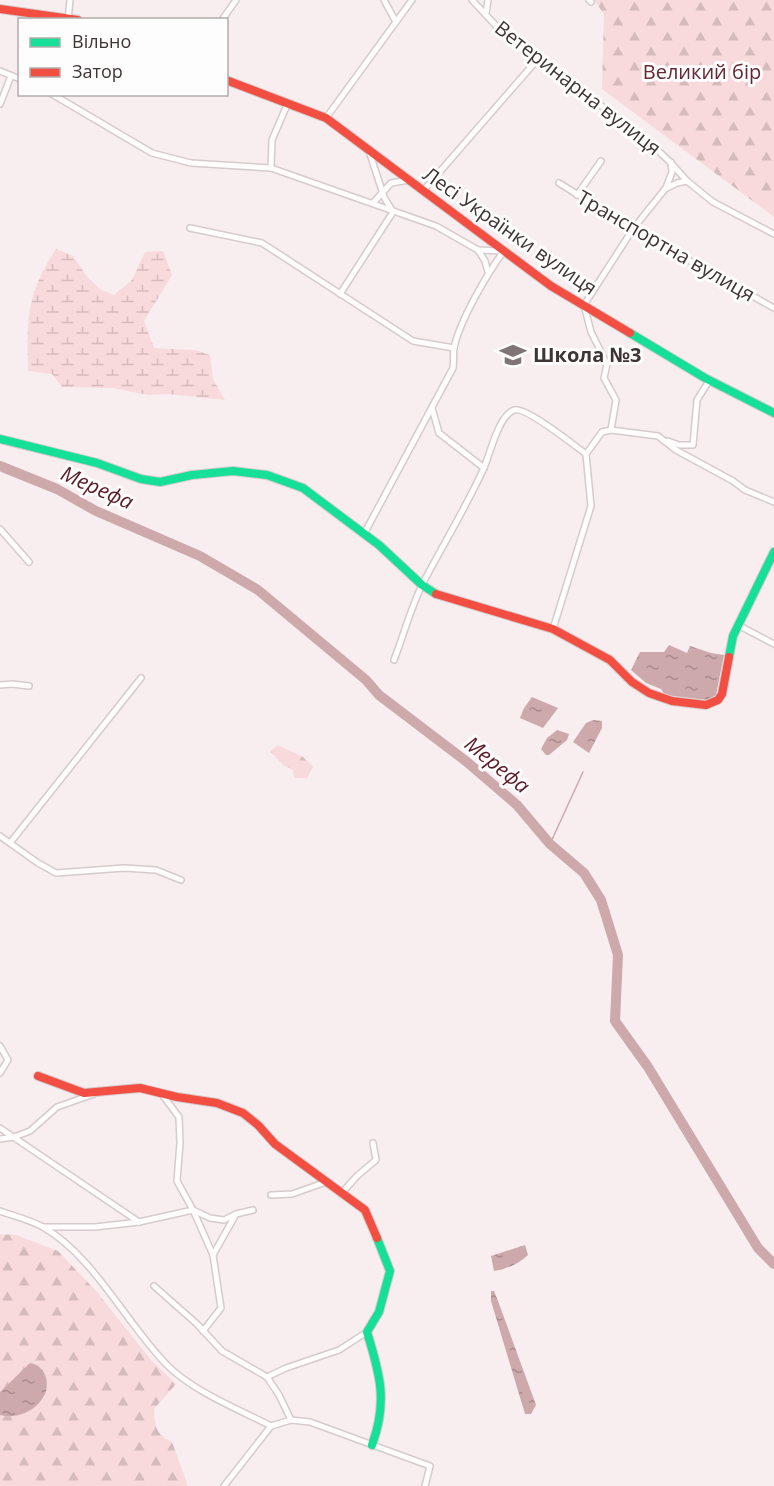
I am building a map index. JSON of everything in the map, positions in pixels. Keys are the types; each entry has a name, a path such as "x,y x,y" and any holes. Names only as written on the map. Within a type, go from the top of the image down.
{"street":[{"path":"69,18 70,0"},
{"path":"223,18 236,0"},
{"path":"384,0 396,22"},
{"path":"326,118 412,0"},
{"name":"Ветеринарна вулиця","path":"472,0 499,30 568,85 587,95 625,122 670,162 687,182 713,202 774,234"},
{"path":"486,13 488,0"},
{"path":"0,9 62,18"},
{"path":"423,191 537,60"},
{"path":"0,71 18,78"},
{"path":"0,104 11,75"},
{"name":"Лесі Українки вулиця","path":"228,81 326,118 551,286 709,381 774,413"},
{"path":"55,96 152,153 191,163 270,168 436,226 478,250 504,251"},
{"path":"270,168 272,140 287,105"},
{"path":"369,150 382,192 393,212"},
{"path":"577,195 601,161"},
{"path":"611,429 616,400 604,378 607,364 591,332 584,305 633,229 665,189 672,172 670,162"},
{"path":"373,203 392,183 409,180"},
{"path":"665,189 677,183 687,182"},
{"name":"Транспортна вулиця","path":"559,183 633,229 774,308"},
{"path":"340,294 393,212"},
{"path":"190,228 262,243 413,341 454,348"},
{"path":"478,250 485,261 488,272"},
{"path":"364,534 453,368 454,348 488,272 504,251"},
{"path":"553,629 591,506 586,454 602,432 611,429 658,436 679,446 693,445 697,400 709,381"},
{"path":"432,408 439,433 484,468"},
{"path":"394,660 422,585 484,468 505,416 514,410 522,410 534,415 544,425 586,454"},
{"path":"658,436 676,450 745,490 774,502"},
{"path":"0,439 97,463 141,479 160,482 192,474 233,471 267,474 303,488 364,534 422,585 440,597 553,629 610,660 632,682 649,693 672,701 706,705 718,700 722,694 738,625 774,552"},
{"path":"0,530 29,562"},
{"path":"738,625 774,644"},
{"path":"10,843 141,678"},
{"path":"0,685 29,686"},
{"path":"0,836 56,873 124,868 156,870 182,880"},
{"path":"0,1046 8,1060 0,1073"},
{"path":"38,1076 84,1093 140,1088 217,1103 243,1113 258,1125 275,1144 365,1210 390,1271 379,1312 367,1332 339,1350 267,1377"},
{"path":"0,1139 30,1131 57,1107 104,1091"},
{"path":"161,1093 179,1118 177,1181 213,1255 221,1308 203,1331"},
{"path":"0,1128 140,1222"},
{"path":"341,1194 376,1160 373,1143"},
{"path":"271,1195 292,1194 326,1182"},
{"path":"43,1227 95,1227 140,1222 193,1210 210,1218 224,1220 253,1210"},
{"path":"0,1211 43,1227 68,1246 170,1368 203,1390 271,1426"},
{"path":"213,1255 236,1214"},
{"path":"154,1286 222,1350 267,1377 291,1420"},
{"path":"367,1332 374,1353 381,1396 379,1427 372,1445"},
{"path":"224,1486 271,1426 291,1420 310,1422 430,1466 425,1486"}],"green space":[{"name":"Великий бір","path":"594,0 774,0 774,217 602,89 604,14"},
{"path":"56,249 73,256 88,278 100,289 114,295 132,280 145,252 163,251 172,275 144,321 154,348 195,350 210,355 213,379 225,400 168,394 148,395 113,388 62,387 52,374 28,371 30,307 39,280"},
{"path":"278,745 303,757 313,767 307,778 294,778 293,770 283,765 270,751"},
{"path":"0,1234 16,1235 58,1251 96,1291 151,1360 176,1384 154,1409 155,1420 159,1433 172,1442 188,1486 0,1486 0,1415 18,1415 36,1406 45,1397 42,1370 34,1363 31,1363 0,1392"}],"water":[{"path":"669,645 687,653 690,646 724,655 716,695 707,700 665,695 661,689 646,683 631,670 640,652 664,652"},
{"path":"532,697 558,708 543,728 520,718"},
{"path":"593,720 602,721 602,728 589,753 573,742 586,723"},
{"path":"557,730 569,734 567,740 546,755 541,749 547,738"},
{"path":"525,1245 528,1255 525,1258 507,1268 494,1271 491,1256"},
{"path":"491,1291 494,1291 498,1301 536,1405 531,1414 525,1414 491,1301"},
{"path":"30,1363 39,1367 45,1375 47,1384 41,1400 27,1412 9,1416 0,1415 0,1392"}],"waterway":[{"name":"Мерефа","path":"0,466 57,489 96,511 200,556 258,590 366,680 379,695 467,762 517,805 550,844 584,873 601,900 618,955 615,1021 648,1067 758,1248 774,1264"},
{"path":"550,844 583,772"}],"traffic: fast":[{"path":"630,333 705,378 774,413"},
{"path":"0,439 97,463 141,479 160,482 192,475 233,471 267,475 303,488 379,545 422,585 436,594"},
{"path":"729,657 733,636 774,552"},
{"path":"372,1445 377,1430 381,1401 379,1375 367,1332 379,1312 390,1271 377,1238"}],"traffic: jam":[{"path":"0,9 64,18"},
{"path":"228,81 326,118 551,286 630,333"},
{"path":"436,594 553,629 610,660 632,682 649,693 672,701 706,705 718,700 722,694 729,657"},
{"path":"38,1076 84,1093 140,1088 217,1103 243,1113 258,1125 275,1144 365,1210 377,1238"}],"place":[{"name":"Школа №3","path":"513,355"}]}
